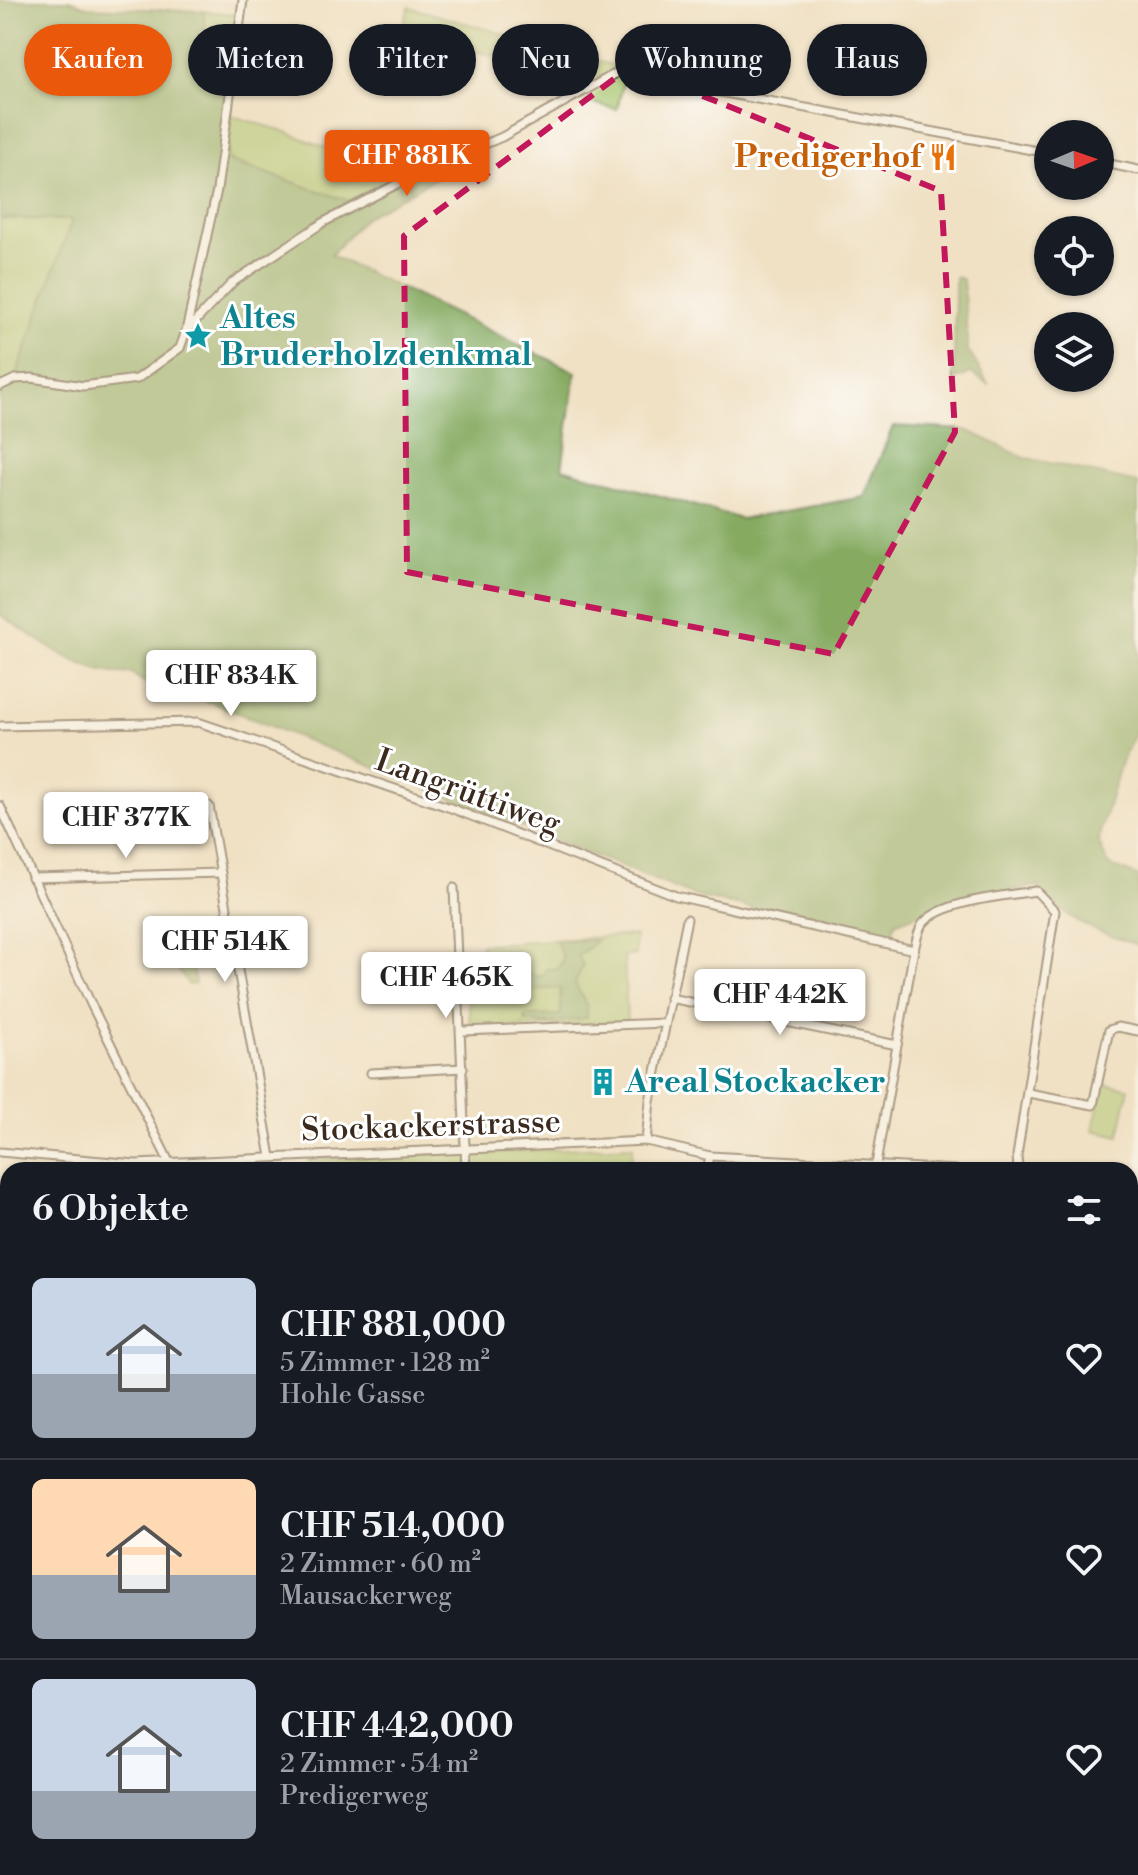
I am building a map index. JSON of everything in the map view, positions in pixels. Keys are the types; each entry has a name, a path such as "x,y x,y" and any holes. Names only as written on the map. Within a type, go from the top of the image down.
{"street":[{"path":"0,386 24,378 83,386 137,379 180,348 217,190 243,0"},
{"path":"186,331 233,282 324,222 428,168 502,137 627,67 709,90 1034,150"},
{"path":"1114,165 1138,170"},
{"name":"Langrüttiweg","path":"0,726 198,722 448,807 684,899 914,950"},
{"path":"0,806 169,1162"},
{"path":"209,806 271,1157"},
{"path":"32,878 221,873"},
{"path":"454,888 463,1031 466,1162"},
{"path":"876,1162 914,950 922,925 936,912 958,905 1036,891 1055,911 1017,1162"},
{"path":"646,1141 665,1023 687,919"},
{"path":"670,998 897,1045"},
{"path":"463,1031 665,1023"},
{"path":"1028,1093 1093,1105 1109,1030 1118,1027 1138,1031"},
{"path":"371,1073 463,1068"},
{"name":"Stockackerstrasse","path":"221,1162 271,1157 646,1141 710,1156 795,1162"},
{"name":"Stockackerstrasse","path":"0,1152 114,1162"},
{"path":"709,1162 710,1156"}],"highlighted area":[{"path":"630,67 941,191 955,432 834,654 407,572 404,236"}],"green space":[{"path":"0,0 71,0 88,7 203,11 205,24 188,24 188,96 232,96 227,160 349,201 416,166 448,156 445,173 365,217 331,255 576,372 562,468 741,519 864,497 893,426 967,430 1023,457 1138,483 1138,728 1121,762 1098,840 1108,865 1138,876 1138,945 1070,917 1037,886 947,903 895,923 891,939 695,896 213,703 142,681 131,673 96,669 46,645 0,615 0,386 15,379 72,220 0,218"},
{"path":"409,7 468,24 404,24"},
{"path":"203,11 240,15 239,24 205,24"},
{"path":"476,26 492,31 492,56 476,51"},
{"path":"599,61 615,66 615,96 620,96 617,109 583,101 584,96 599,96"},
{"path":"232,116 287,132 395,176 349,201 227,160"},
{"path":"0,219 72,220 15,379 0,386"},
{"path":"955,277 963,279 968,350 989,385 971,373 954,380"},
{"path":"186,932 195,984 189,985 175,965 161,966 159,944"},
{"path":"635,935 635,955 624,956 627,1022 470,1030 468,991 474,989 473,966 482,944"},
{"path":"597,940 578,956 583,965 575,983 587,1007 587,1018 544,1024 525,1021 525,1016 561,1015 560,988 521,991 520,978 530,973 537,977 545,975 546,969 558,969 563,958 556,941"},
{"path":"1103,1084 1129,1088 1119,1136 1093,1130"},
{"path":"633,1146 631,1162 309,1162 309,1159"}],"place":[{"name":"Predigerhof","path":"943,157"},
{"name":"Altes Bruderholzdenkmal","path":"198,336"},
{"name":"Areal Stockacker","path":"603,1082"}]}
